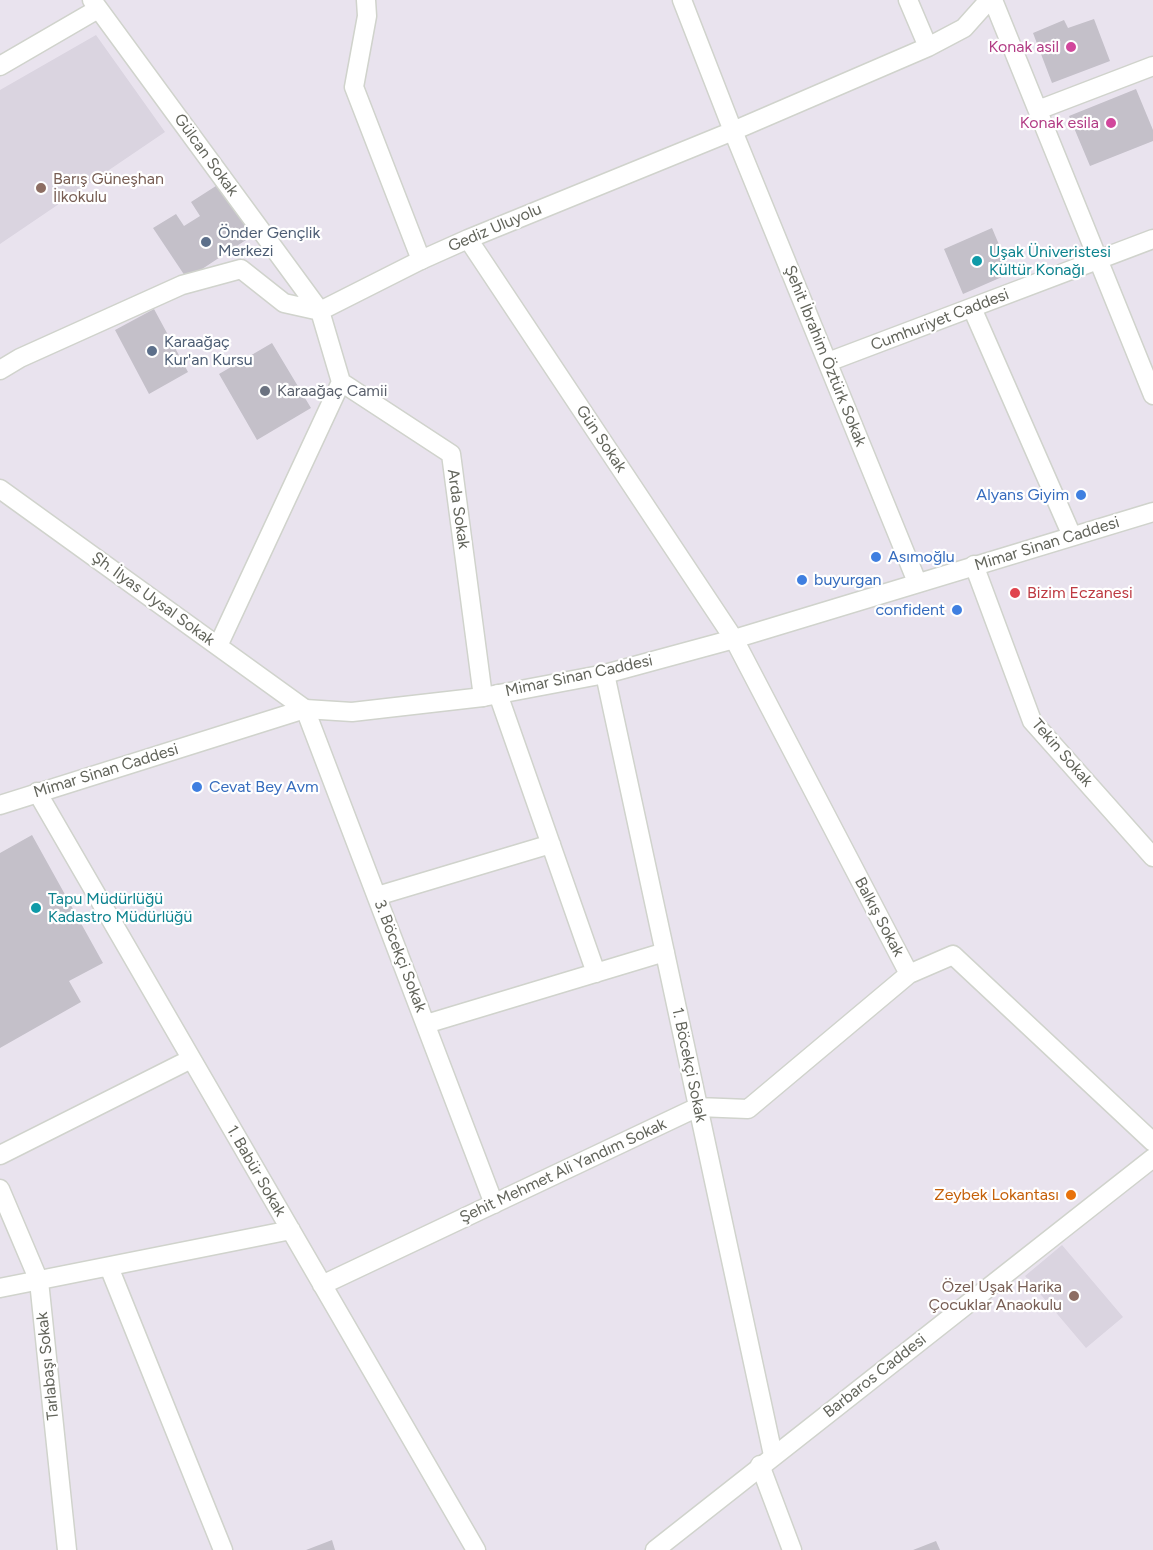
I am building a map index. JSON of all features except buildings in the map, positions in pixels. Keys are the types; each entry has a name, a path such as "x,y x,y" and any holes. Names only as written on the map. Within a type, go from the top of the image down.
{"street":[{"path":"366,0 367,16 354,87 421,260"},
{"name":"Şehit İbrahim Öztürk Sokak","path":"682,0 916,582"},
{"path":"908,0 928,47"},
{"path":"991,0 1153,395"},
{"name":"Gediz Uluyolu","path":"320,311 468,239 733,131 928,47 964,28 991,0"},
{"path":"0,65 95,4"},
{"name":"Gülcan Sokak","path":"95,4 320,311"},
{"path":"1038,110 1153,66"},
{"name":"Gün Sokak","path":"468,239 734,639"},
{"name":"Cumhuriyet Caddesi","path":"828,362 1153,239"},
{"path":"0,370 21,358 182,285 241,269 284,303 320,311 341,382 218,646"},
{"path":"972,308 1072,536"},
{"name":"Arda Sokak","path":"341,382 451,454 491,695 551,844 596,973"},
{"name":"Şh. İlyas Uysal Sokak","path":"0,489 305,709"},
{"name":"Mimar Sinan Caddesi","path":"1,803 305,709 352,712 491,695 605,674 734,639 1153,512"},
{"name":"Tekin Sokak","path":"974,565 1032,721 1153,857"},
{"name":"Balkış Sokak","path":"734,639 909,974 953,955 1153,1142"},
{"name":"1. Böcekçi Sokak","path":"605,674 698,1107 767,1460 792,1550"},
{"name":"3. Böcekçi Sokak","path":"305,709 494,1203"},
{"name":"1. Babür Sokak","path":"37,792 476,1550"},
{"path":"377,896 551,844"},
{"path":"426,1024 665,952"},
{"name":"Şehit Mehmet Ali Yandım Sokak","path":"322,1285 698,1107 748,1109 909,974"},
{"path":"0,1155 191,1059"},
{"name":"Barbaros Caddesi","path":"655,1550 1153,1158"},
{"name":"Tarlabaşı Sokak","path":"0,1189 39,1281 68,1550"},
{"path":"0,1288 291,1230"},
{"path":"110,1267 223,1550"}],"shaded area":[{"name":"Barış Güneşhan İlkokulu","path":"96,35 165,132 0,244 0,90"},
{"name":"Özel Uşak Harika Çocuklar Anaokulu","path":"1062,1245 1123,1317 1086,1348 1025,1276"}],"place":[{"name":"Konak asil","path":"1071,47"},
{"name":"Konak esila","path":"1111,123"},
{"name":"Barış Güneşhan İlkokulu","path":"41,188"},
{"name":"Önder Gençlik Merkezi","path":"206,242"},
{"name":"Uşak Üniveristesi Kültür Konağı","path":"977,261"},
{"name":"Karaağaç Kur'an Kursu","path":"152,351"},
{"name":"Karaağaç Camii","path":"265,391"},
{"name":"Alyans Giyim","path":"1081,495"},
{"name":"Asımoğlu","path":"876,557"},
{"name":"buyurgan","path":"802,580"},
{"name":"Bizim Eczanesi","path":"1015,593"},
{"name":"confident","path":"957,610"},
{"name":"Cevat Bey Avm","path":"197,787"},
{"name":"Tapu Müdürlüğü Kadastro Müdürlüğü","path":"36,908"},
{"name":"Zeybek Lokantası","path":"1071,1195"},
{"name":"Özel Uşak Harika Çocuklar Anaokulu","path":"1074,1296"}]}
